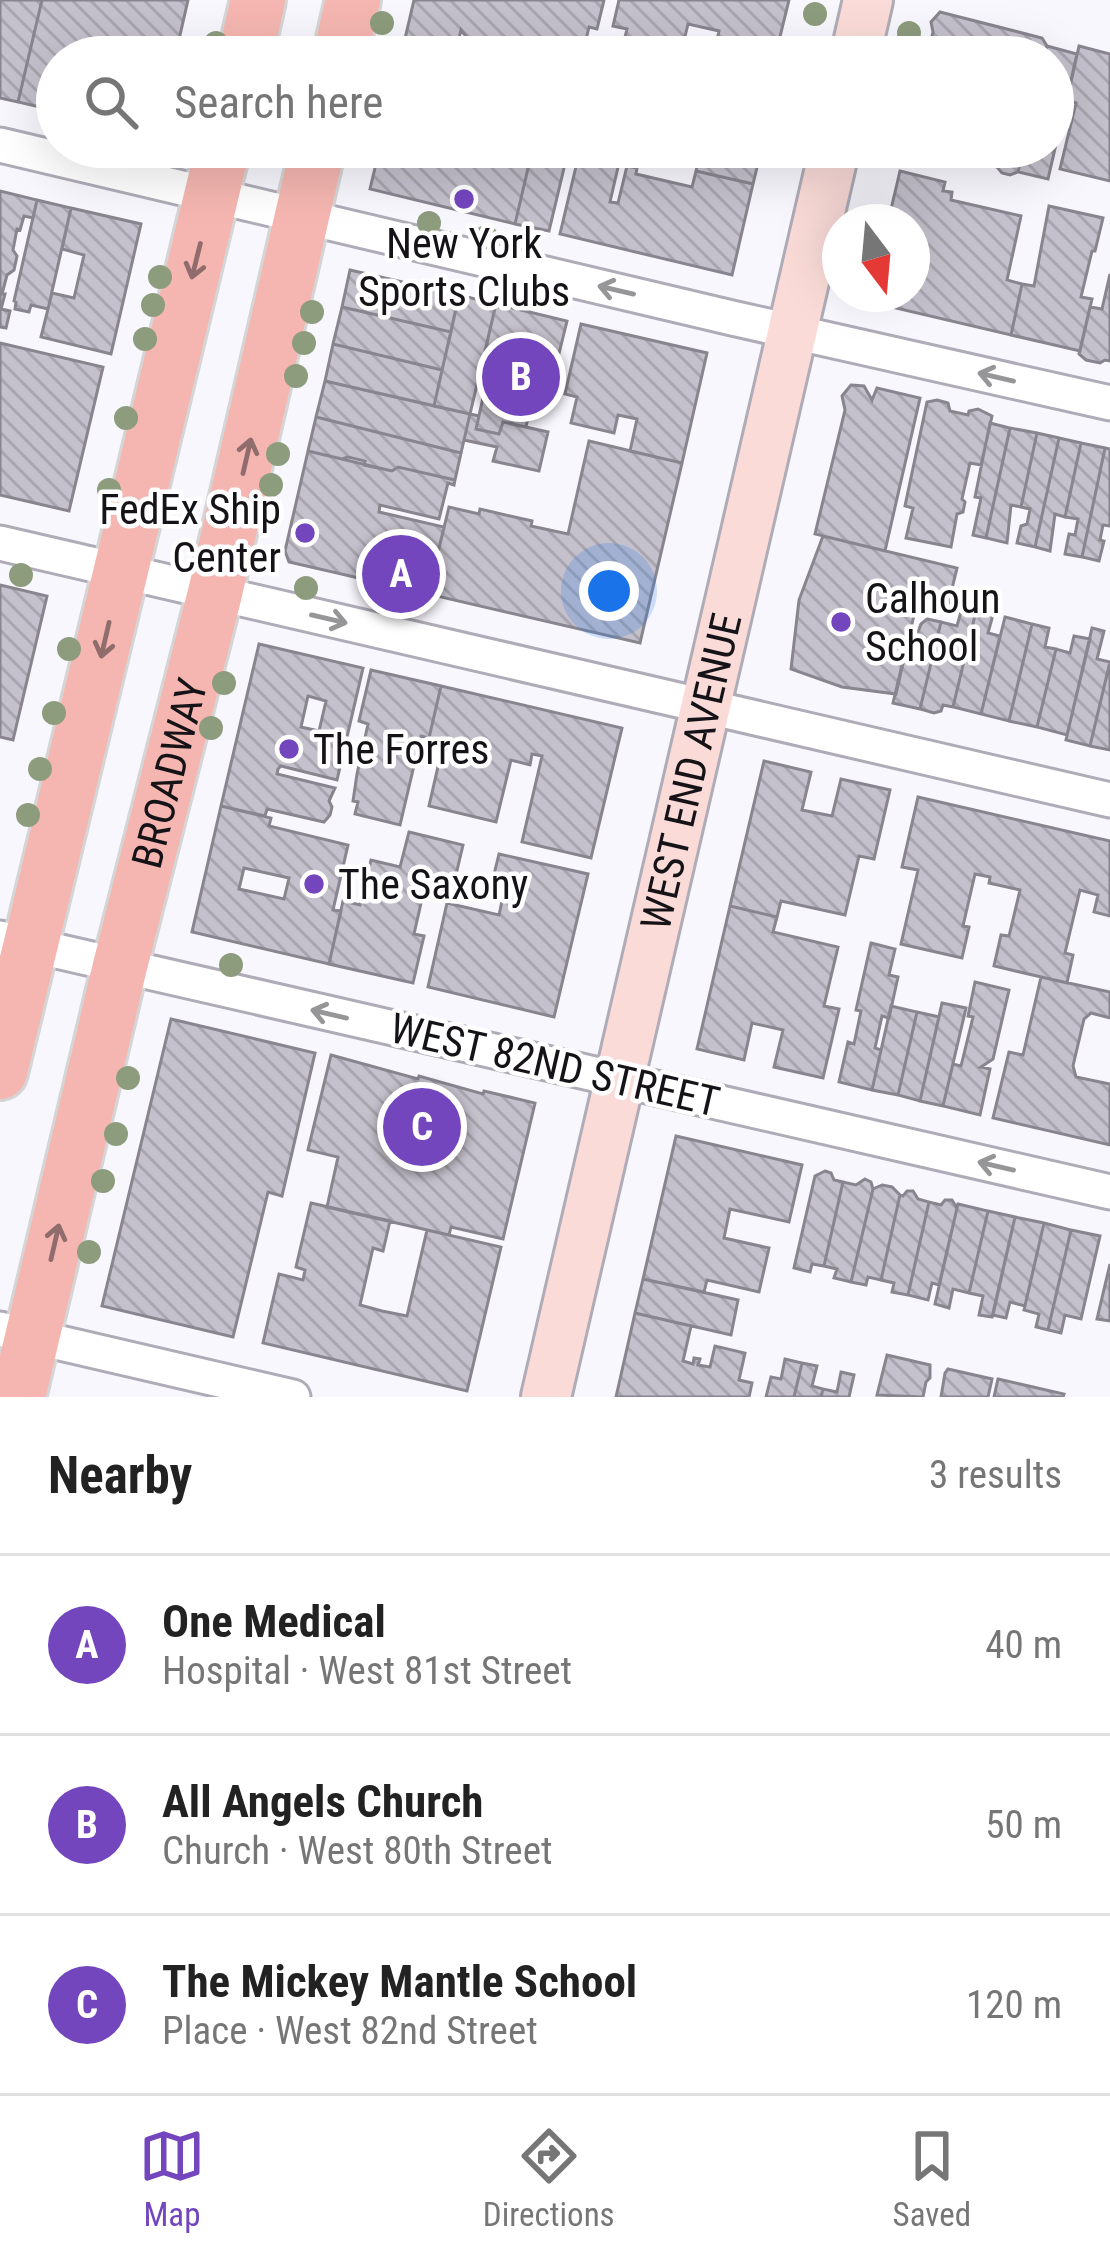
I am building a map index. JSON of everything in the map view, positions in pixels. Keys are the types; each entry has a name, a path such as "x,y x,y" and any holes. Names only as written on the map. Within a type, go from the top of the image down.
{"main road":[{"path":"249,36 258,0"},
{"path":"345,36 353,0"},
{"name":"BROADWAY","path":"18,1397 16,1332 120,966 215,593 313,168"},
{"path":"0,1072 16,942 121,571 218,171"}],"street":[{"path":"860,36 868,0"},
{"path":"0,145 36,149"},
{"name":"WEST END AVENUE","path":"546,1397 830,168"},
{"path":"218,171 302,215 1110,403"},
{"path":"0,543 1110,800"},
{"name":"WEST 82ND STREET","path":"16,942 1110,1192"},
{"path":"16,1332 293,1397"}],"building":[{"path":"0,0 42,0 18,102 0,98"},
{"path":"42,0 188,0 180,36 36,36 36,106 18,102"},
{"path":"414,0 604,0 597,29 589,27 587,36 466,36 461,30 460,36 406,36"},
{"path":"619,0 789,0 780,36 718,36 719,31 688,24 685,36 625,36 627,29 613,26"},
{"path":"940,12 1034,36 932,36 931,22"},
{"path":"1079,46 1110,54 1110,181 1060,169 1074,168 1074,68"},
{"path":"375,168 528,168 515,224 370,189"},
{"path":"528,168 564,168 549,231 515,224"},
{"path":"576,168 618,168 610,202 618,203 627,168 692,187 696,171 753,184 732,275 560,234"},
{"path":"697,168 757,168 753,184"},
{"path":"998,168 1019,168 1010,175"},
{"path":"1019,168 1051,168 1048,179 1018,172"},
{"path":"900,171 945,182 943,191 952,192 951,200 1021,216 1007,280 1022,284 1011,335 913,312 930,312 930,204 892,204"},
{"path":"0,191 37,200 33,218 24,216 17,229 14,270 7,275 2,294 1,309 10,311 6,328 0,327"},
{"path":"37,200 71,208 48,309 31,305 29,312 15,309 14,301"},
{"path":"1049,206 1103,218 1081,297 1092,299 1080,351 1011,335 1022,284 1034,286"},
{"path":"71,208 141,224 111,354 41,337 52,293 74,298 84,255 62,249"},
{"path":"350,270 459,295 451,332 342,307"},
{"path":"1110,274 1110,361 1100,363 1079,354 1090,307 1102,309"},
{"path":"459,295 496,304 470,414 434,406"},
{"path":"496,304 567,321 549,394 534,391 526,427 503,422 499,434 476,429 491,362 483,360"},
{"path":"342,307 451,332 442,370 333,344"},
{"path":"581,324 707,353 682,463 630,451 637,419 618,415 614,433 571,423 577,397 565,394"},
{"path":"0,343 103,367 69,511 0,495"},
{"path":"333,344 442,370 434,406 325,381"},
{"path":"325,381 470,414 461,453 316,417"},
{"path":"851,385 864,386 872,400 877,388 920,398 885,551 815,534 845,410 842,396"},
{"path":"927,402 948,403 950,411 968,415 978,409 992,416 981,465 970,463 963,512 957,514 951,547 906,538 913,508 905,506"},
{"path":"470,414 479,416 476,429 499,434 503,422 548,432 539,471 493,461 497,447 464,440"},
{"path":"316,417 461,453 455,480 308,451"},
{"path":"990,423 1010,428 986,538 973,535 981,498 975,497"},
{"path":"1010,428 1037,433 1021,507 1011,505 1007,543 986,538"},
{"path":"1037,433 1059,438 1035,547 1017,543 1030,509 1021,507"},
{"path":"1059,438 1081,443 1065,517 1055,514 1050,551 1035,547"},
{"path":"589,441 682,463 640,643 428,594 449,507 479,514 480,509 568,534"},
{"path":"1081,443 1105,448 1082,557 1065,554 1078,519 1065,517"},
{"path":"1105,448 1110,449 1110,526 1103,525 1099,561 1082,557"},
{"path":"308,451 455,480 454,485 448,483 439,519 380,505 379,512 444,527 428,594 289,562 285,551"},
{"path":"823,536 957,568 947,609 917,602 896,694 842,687 791,669 799,600"},
{"path":"0,585 47,596 13,740 0,737"},
{"path":"963,604 977,607 953,707 943,705 934,713 920,709 941,622 957,626"},
{"path":"977,607 994,611 988,633 1000,636 981,714 953,707"},
{"path":"1005,617 1032,624 1009,721 981,714"},
{"path":"927,619 941,622 920,709 893,703 910,631 918,632"},
{"path":"1032,624 1049,628 1045,647 1056,649 1037,727 1009,721"},
{"path":"1092,628 1104,631 1097,659 1110,662 1090,746 1066,740"},
{"path":"1074,636 1090,639 1067,735 1037,727 1056,649 1070,653"},
{"name":"The Forres","path":"259,644 363,668 337,780 278,769 277,774 335,788 324,822 267,809 265,816 221,806","holes":["308,696 326,701 319,731 301,727"]},
{"path":"1110,666 1110,750 1090,746"},
{"path":"371,670 441,686 429,738 421,736 400,825 355,814 358,802 353,801 368,724 359,721"},
{"path":"441,686 622,728 591,858 522,842 542,756 532,754 530,765 511,760 496,822 429,806 442,749 448,742 429,738"},
{"path":"764,761 811,772 802,810 832,816 841,779 890,790 874,859 859,856 845,915 781,901 777,917 730,906"},
{"path":"918,797 1110,841 1110,916 1094,912 1098,895 1080,890 1065,953 1073,955 1067,983 994,966 1001,935 1009,936 1020,890 989,883 990,877 975,874 963,926 969,927 962,958 901,944 918,870 902,867"},
{"name":"The Saxony","path":"221,806 271,818 269,826 348,845 333,910 341,911 329,964 192,932","holes":["244,868 289,878 284,899 239,889"]},
{"path":"409,832 463,845 454,883 427,877 414,934 424,936 413,983 329,964 343,901 360,905 371,860 400,867"},
{"path":"499,854 588,874 554,1017 428,987 447,903 499,915 502,901 489,895"},
{"path":"730,906 777,917 773,932 838,947 824,1006 839,1009 823,1078 774,1067 783,1030 752,1023 744,1060 697,1049"},
{"path":"871,943 895,949 889,975 898,977 889,1018 882,1016 872,1090 839,1082 848,1042 854,1044 861,1011 856,1010"},
{"path":"1041,977 1110,992 1110,1018 1091,1013 1084,1019 1073,1066 1076,1077 1110,1084 1110,1145 993,1118 1009,1052 1023,1055"},
{"path":"975,982 1009,990 993,1059 981,1067 990,1069 980,1115 943,1106 953,1064 961,1066 973,1017 968,1016"},
{"path":"942,1003 966,1008 943,1106 920,1101"},
{"path":"891,1006 917,1012 898,1095 872,1090"},
{"path":"917,1012 939,1017 920,1101 898,1095"},
{"path":"171,1019 315,1053 282,1196 268,1192 233,1337 102,1306"},
{"path":"331,1055 535,1103 503,1239 451,1227 449,1235 327,1207 338,1157 308,1150"},
{"path":"676,1136 802,1165 789,1222 730,1209 724,1238 769,1248 759,1292 707,1280 704,1292 643,1279"},
{"path":"825,1171 843,1182 824,1266 812,1264 810,1272 794,1268 815,1176"},
{"path":"865,1179 873,1189 851,1282 834,1278 837,1269 824,1266 843,1182 856,1185"},
{"path":"882,1185 900,1195 881,1280 868,1277 866,1285 851,1282 873,1189"},
{"path":"907,1191 929,1202 908,1295 892,1292 894,1283 881,1280 900,1195"},
{"path":"952,1200 957,1208 939,1285 932,1283 928,1300 908,1295 929,1202 941,1205"},
{"path":"311,1203 390,1221 383,1251 373,1248 360,1305 382,1311 407,1316 427,1230 501,1247 467,1391 263,1343 279,1274 303,1280 305,1270 296,1267"},
{"path":"958,1204 988,1211 969,1293 953,1289 949,1308 935,1304"},
{"path":"988,1211 1015,1217 992,1317 979,1315 983,1296 969,1293"},
{"path":"1015,1217 1044,1223 1025,1306 1010,1302 1006,1318 993,1315"},
{"path":"1044,1223 1071,1230 1048,1330 1036,1327 1039,1314 1024,1310"},
{"path":"1071,1230 1100,1236 1081,1319 1065,1315 1061,1333 1048,1330"},
{"path":"1110,1264 1110,1321 1097,1319"},
{"path":"643,1279 738,1300 731,1335 635,1313"},
{"path":"635,1313 691,1326 683,1361 693,1364 694,1358 700,1359 698,1365 710,1367 715,1346 745,1353 739,1380 752,1383 749,1397 616,1397"},
{"path":"887,1355 930,1365 923,1397 877,1395"},
{"path":"785,1359 802,1363 794,1397 766,1397 771,1377 781,1379"},
{"path":"802,1363 817,1366 812,1386 823,1389 821,1397 794,1397"},
{"path":"948,1369 992,1379 988,1397 941,1397"},
{"path":"841,1372 854,1375 849,1397 821,1397 823,1389 837,1392"},
{"path":"998,1379 1064,1394 994,1397"}],"place":[{"name":"New York Sports Clubs","path":"464,199"},
{"name":"All Angels Church","path":"521,377"},
{"name":"FedEx Ship Center","path":"305,533"},
{"name":"One Medical","path":"401,574"},
{"name":"Calhoun School","path":"841,622"},
{"name":"The Forres","path":"289,749"},
{"name":"The Saxony","path":"314,884"},
{"name":"The Mickey Mantle School","path":"422,1127"}]}
